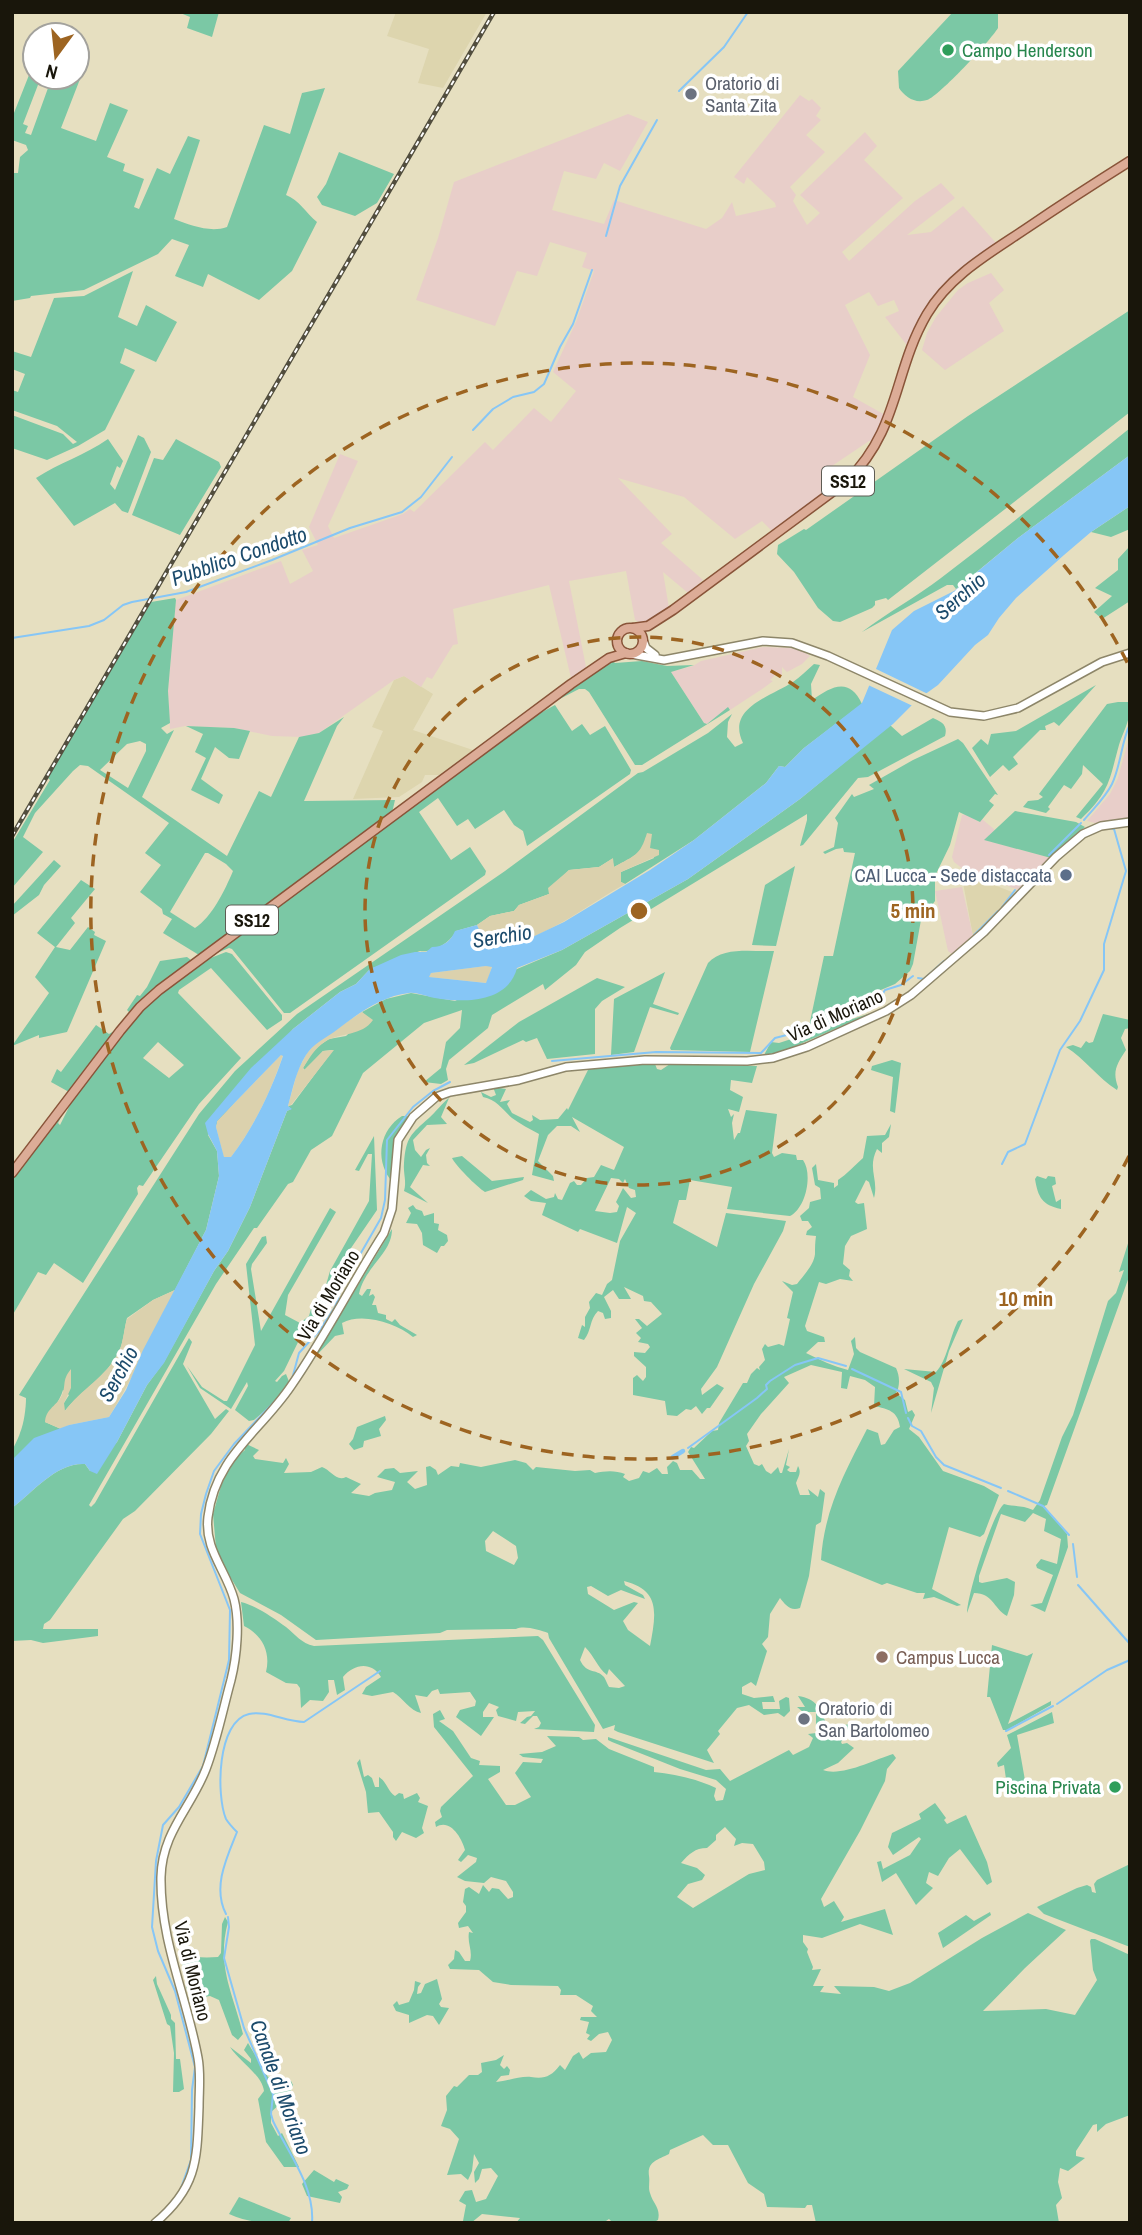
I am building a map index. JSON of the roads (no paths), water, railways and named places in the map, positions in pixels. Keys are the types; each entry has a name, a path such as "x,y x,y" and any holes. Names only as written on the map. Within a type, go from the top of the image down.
{"main road":[{"name":"SS12","path":"12,1173 120,1031 159,990 603,661 611,653 622,630 648,626 831,496 859,469 885,429 917,335 931,307 944,290 981,258 1130,160"},
{"name":"SS12","path":"603,661 640,649 650,628 669,612"},
{"path":"633,628 639,631 650,653 669,659"},
{"path":"617,641 620,648 629,653 669,659 763,641 792,643 813,649 950,712 984,716 1018,708 1102,662 1130,655"},
{"name":"Via di Moriano","path":"155,2223 173,2208 181,2196 192,2172 197,2149 199,2060 170,1955 161,1881 167,1840 206,1769 233,1667 236,1627 234,1600 208,1538 209,1510 217,1484 231,1456 292,1385 384,1233 392,1209 396,1146 405,1127 436,1097 566,1067 645,1060 747,1061 773,1058 807,1047 886,1011 911,995 984,932 1070,843 1095,828 1117,824 1130,825"}],"water":[{"name":"Serchio","path":"1130,455 1130,506 1091,532 1064,555 1016,598 988,635 975,645 938,685 800,799 688,879 562,950 517,968 512,980 495,994 471,1000 435,998 412,993 399,995 369,1007 312,1048 295,1080 288,1106 292,1109 287,1111 250,1207 228,1251 97,1474 90,1471 85,1464 65,1468 46,1479 12,1508 12,1460 34,1438 69,1425 109,1417 126,1390 143,1350 206,1230 219,1176 217,1151 205,1123 251,1068 293,1029 340,992 356,984 370,969 401,955 426,952 446,943 455,931 477,925 486,945 511,945 524,941 564,922 694,840 766,783 779,766 785,767 804,748 862,703 892,630 914,611 954,591 1018,538","holes":["492,967 486,983 429,977 431,973","281,1055 283,1056 273,1082 254,1121 231,1157 224,1157 216,1127 217,1121"]}],"waterway":[{"name":"Pubblico Condotto","path":"679,91 724,47 748,12"},
{"name":"Pubblico Condotto","path":"606,236 620,186 657,120"},
{"name":"Pubblico Condotto","path":"473,430 493,409 513,397 534,392 544,384 573,324 592,270"},
{"name":"Pubblico Condotto","path":"12,638 89,626 104,620 123,605 186,592 350,528 402,512 421,497 452,457"},
{"path":"1084,820 1112,784 1130,724"},
{"path":"1049,855 1081,823"},
{"path":"1002,1164 1008,1152 1025,1144 1060,1050 1080,1021 1104,970 1104,944 1126,871 1114,829 1111,828"},
{"path":"1002,907 1015,890"},
{"path":"974,935 998,911"},
{"path":"918,978 924,979 944,961"},
{"path":"552,1061 656,1052 761,1053 775,1038 818,1027 876,1005 885,990 901,985 913,976"},
{"path":"292,1379 299,1353 319,1331 335,1307 342,1286 381,1218 385,1200 387,1140 413,1107 450,1082"},
{"path":"688,1448 757,1398 767,1389 766,1385 770,1381 795,1365 818,1358 846,1366"},
{"path":"852,1369 901,1392 906,1413"},
{"path":"181,2188 191,2160 195,2067 175,1991 158,1951 152,1927 156,1861 163,1825 179,1807 203,1766 229,1660 230,1610 200,1534 206,1494 214,1471 234,1444 276,1400"},
{"path":"908,1418 912,1426 921,1431 936,1457 944,1465 1001,1488"},
{"path":"673,1457 683,1451"},
{"path":"1008,1491 1043,1506 1069,1535"},
{"path":"1073,1544 1077,1577"},
{"path":"1078,1585 1130,1644"},
{"path":"1057,1704 1107,1670 1130,1660"},
{"path":"226,1914 220,1893 221,1883 225,1862 237,1832 226,1819 221,1793 222,1760 230,1730 238,1720 256,1713 304,1722 380,1671"},
{"path":"1006,1731 1053,1706"},
{"name":"Canale di Moriano","path":"228,1917 224,1958 244,2028 273,2094 273,2121 305,2183 312,2209 312,2223"}],"railway":[{"path":"12,836 494,12"}],"place":[{"name":"Campo Henderson","path":"948,50"},
{"name":"Oratorio di Santa Zita","path":"691,94"},
{"name":"CAI Lucca - Sede distaccata","path":"1066,875"},
{"name":"Campus Lucca","path":"882,1657"},
{"name":"Oratorio di San Bartolomeo","path":"804,1719"},
{"name":"Piscina Privata","path":"1115,1787"}]}
